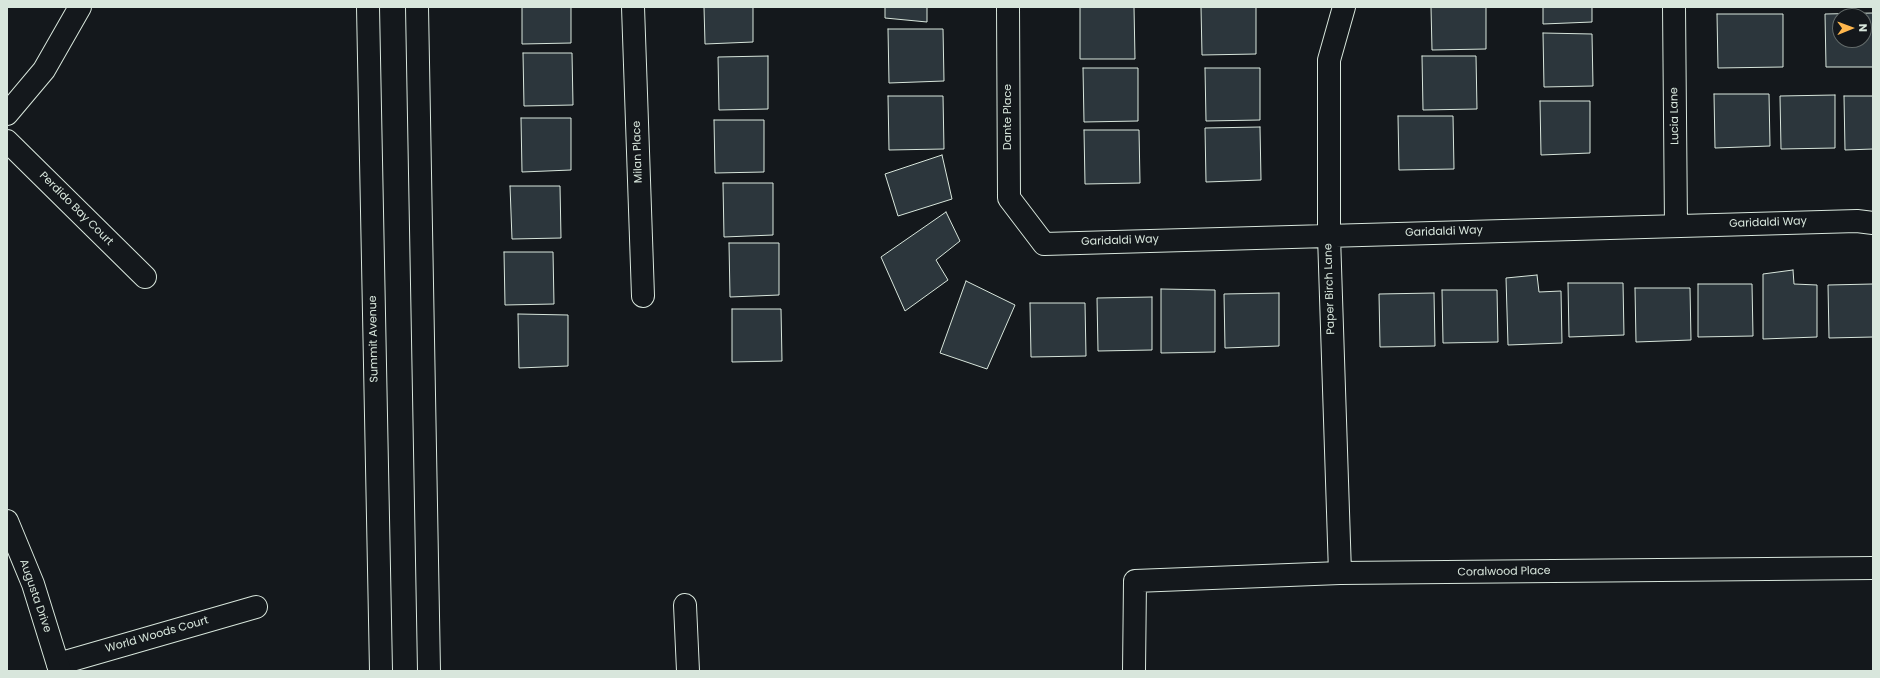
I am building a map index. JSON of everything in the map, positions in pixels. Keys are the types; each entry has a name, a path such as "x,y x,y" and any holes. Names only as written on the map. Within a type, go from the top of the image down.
{"street":[{"path":"7,114 44,70 80,7"},
{"name":"Summit Avenue","path":"368,7 380,671"},
{"path":"417,7 429,671"},
{"name":"Milan Place","path":"633,7 643,296"},
{"name":"Dante Place","path":"1008,7 1008,198 1026,221"},
{"name":"Paper Birch Lane","path":"1340,573 1328,236 1329,60 1344,7"},
{"name":"Lucia Lane","path":"1674,7 1676,226"},
{"name":"Perdido Bay Court","path":"7,141 145,277"},
{"name":"Garidaldi Way","path":"1026,221 1044,244 1857,221 1873,223"},
{"name":"Augusta Drive","path":"7,521 33,584 59,668"},
{"name":"Coralwood Place","path":"1134,671 1135,581 1340,573 1873,568"},
{"path":"685,605 688,671"},
{"name":"World Woods Court","path":"59,668 256,607"}],"building":[{"path":"522,7 571,7 571,43 522,44"},
{"path":"704,7 753,7 753,42 705,44"},
{"path":"885,7 927,7 927,22 885,18"},
{"path":"1080,7 1134,7 1135,59 1080,59"},
{"path":"1201,7 1256,7 1256,54 1202,55"},
{"path":"1431,7 1486,7 1486,49 1432,50"},
{"path":"1543,7 1592,7 1592,22 1543,24"},
{"path":"1873,13 1873,67 1826,67 1825,14 1832,14 1832,48 1872,48"},
{"path":"1717,14 1783,14 1783,67 1718,68"},
{"path":"888,29 943,29 944,81 889,83"},
{"path":"1543,33 1592,34 1593,86 1544,87"},
{"path":"523,53 572,53 573,105 524,106"},
{"path":"768,56 768,109 719,110 718,57"},
{"path":"1422,56 1476,56 1477,109 1423,110"},
{"path":"1083,68 1138,68 1138,121 1084,122"},
{"path":"1205,68 1260,68 1260,120 1206,121"},
{"path":"1714,94 1769,94 1770,146 1715,148"},
{"path":"1835,95 1835,148 1781,149 1780,96"},
{"path":"888,96 943,96 944,149 889,150"},
{"path":"1844,96 1873,96 1873,149 1845,150"},
{"path":"1540,101 1590,101 1590,153 1541,155"},
{"path":"1398,116 1453,116 1454,169 1399,170"},
{"path":"521,118 571,118 571,170 522,172"},
{"path":"714,120 764,120 764,172 715,173"},
{"path":"1260,127 1261,180 1206,182 1205,128"},
{"path":"1084,130 1139,130 1140,183 1085,184"},
{"path":"942,155 952,199 898,216 885,174"},
{"path":"723,183 773,183 773,235 724,237"},
{"path":"510,186 560,186 561,238 512,239"},
{"path":"946,212 960,241 936,260 948,280 905,311 881,257"},
{"path":"729,243 779,243 779,295 730,297"},
{"path":"504,252 553,252 554,304 505,305"},
{"path":"1793,270 1794,284 1817,285 1817,337 1763,339 1763,274"},
{"path":"1537,275 1539,292 1561,291 1562,343 1508,345 1506,278"},
{"path":"966,281 1015,305 987,369 940,353"},
{"path":"1568,283 1623,283 1624,335 1569,337"},
{"path":"1698,284 1752,284 1753,336 1698,337"},
{"path":"1873,284 1873,337 1829,338 1828,285"},
{"path":"1635,288 1690,288 1691,340 1636,342"},
{"path":"1161,289 1215,290 1215,352 1161,353"},
{"path":"1442,290 1497,290 1498,342 1443,343"},
{"path":"1279,293 1279,346 1225,348 1224,294"},
{"path":"1434,293 1435,346 1380,347 1379,294"},
{"path":"1152,297 1152,350 1098,351 1097,298"},
{"path":"1030,303 1085,303 1086,356 1031,357"},
{"path":"732,309 781,309 782,361 732,362"},
{"path":"518,314 568,315 568,366 519,368"}]}
